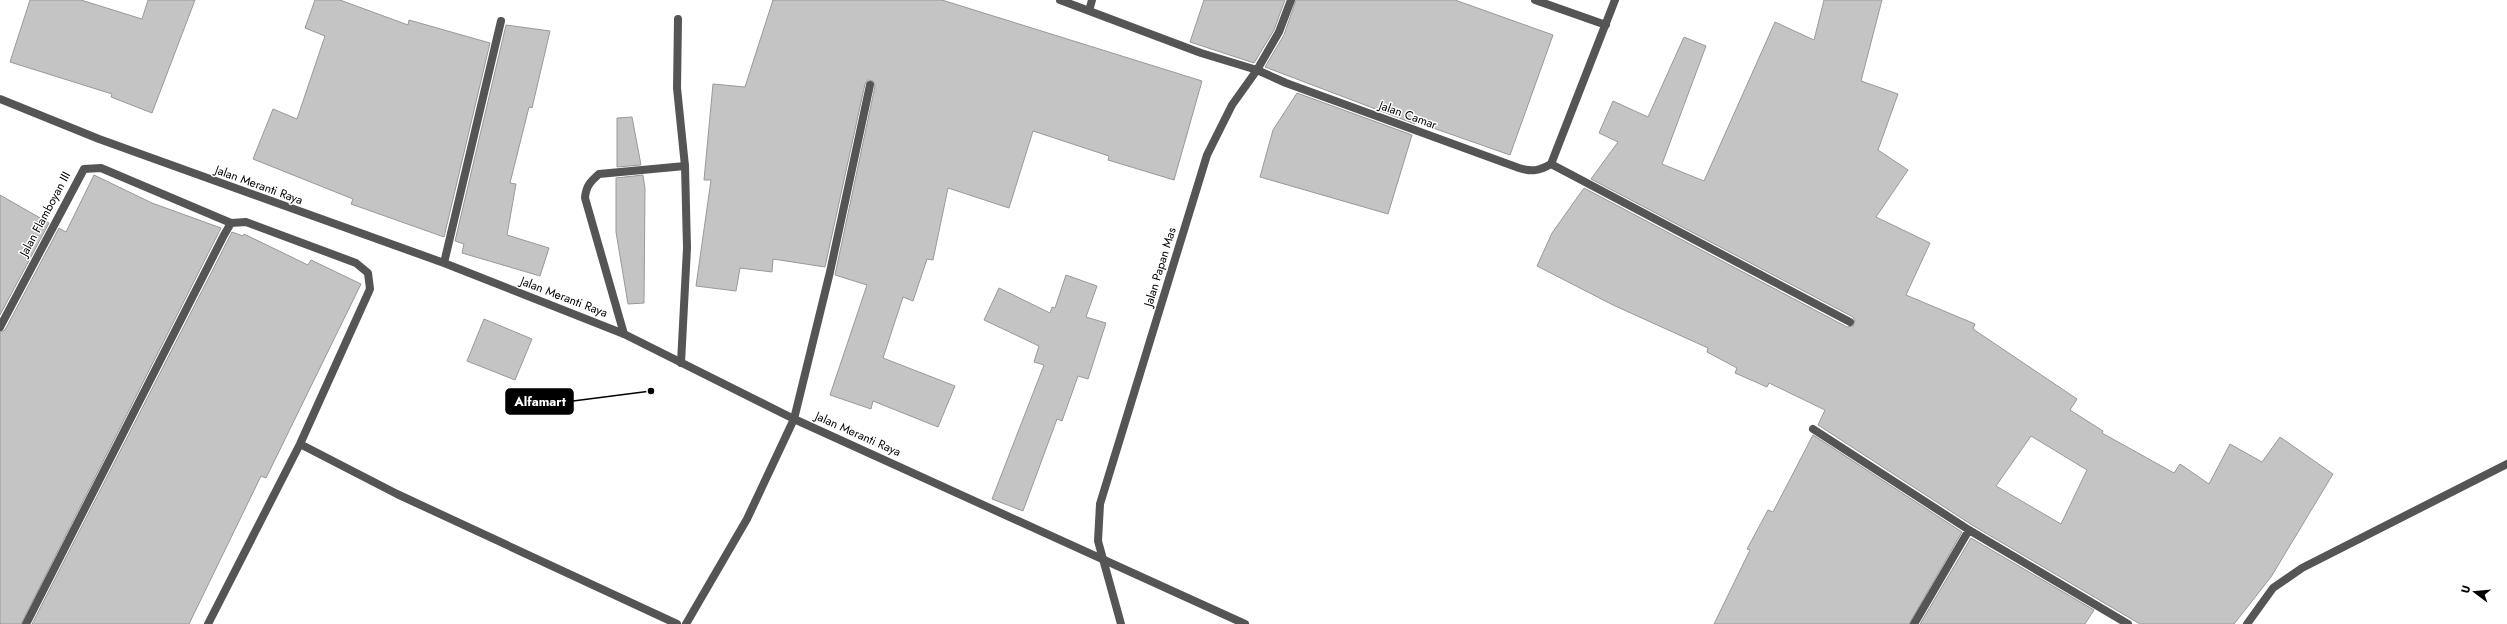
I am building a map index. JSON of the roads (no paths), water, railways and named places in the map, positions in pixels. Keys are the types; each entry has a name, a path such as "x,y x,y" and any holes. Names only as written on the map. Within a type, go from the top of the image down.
{"street":[{"name":"Jalan Camar","path":"1060,0 1201,53 1257,70 1286,83 1519,168 1531,172 1540,170 1551,164"},
{"path":"1089,11 1092,0"},
{"name":"Jalan Papan Mas","path":"1121,624 1098,541 1100,504 1207,155 1232,105 1257,70 1279,32 1291,0"},
{"path":"1535,0 1606,24"},
{"path":"1615,0 1551,164 1850,322"},
{"path":"678,19 677,88 685,166 687,248 681,363"},
{"path":"444,263 501,21"},
{"path":"686,624 747,519 794,418 830,272 870,85"},
{"name":"Jalan Meranti Raya","path":"0,99 99,139 444,263 624,334 794,418 1102,557 1245,624"},
{"path":"624,334 585,198 587,187 599,174 685,166"},
{"name":"Jalan Flamboyan III","path":"0,327 84,168 101,168 231,223"},
{"path":"26,624 231,223 246,222 356,263 368,273 370,289 300,444 208,624"},
{"path":"1813,429 1968,530 2128,624"},
{"path":"300,444 397,494 677,624"},
{"path":"2247,624 2273,588 2302,568 2507,464"},
{"path":"1914,624 1968,530"}],"place":[{"name":"Alfamart","path":"651,391"}]}
